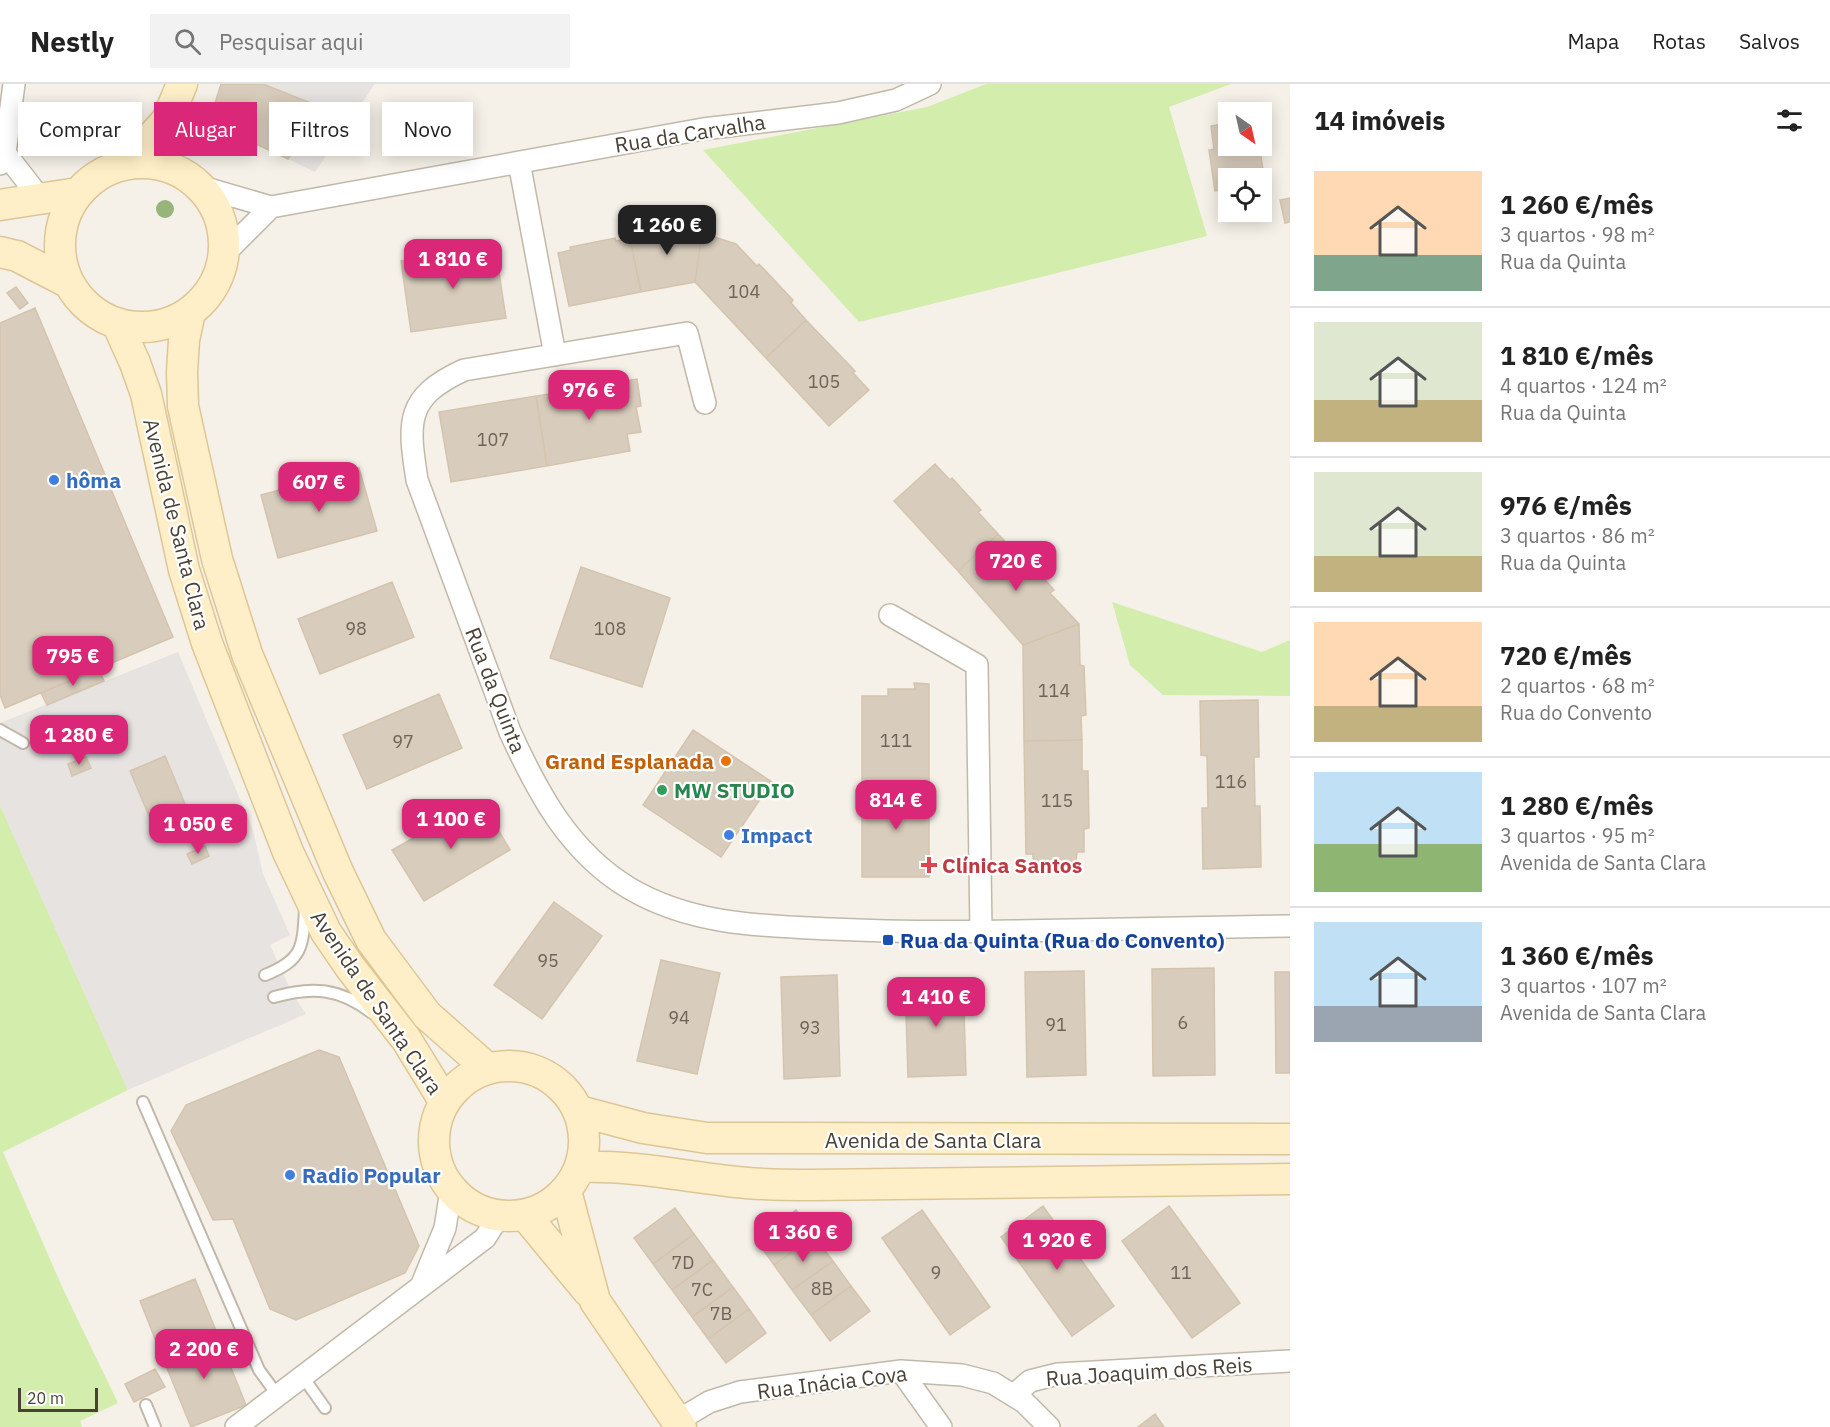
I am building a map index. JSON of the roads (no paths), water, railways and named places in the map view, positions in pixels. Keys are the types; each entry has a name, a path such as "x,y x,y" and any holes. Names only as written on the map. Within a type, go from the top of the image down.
{"main road":[{"path":"174,102 182,84"},
{"path":"127,164 154,134"},
{"path":"183,156 194,181 218,210 225,237 224,260 216,283 202,302 190,312 162,325 140,327 117,324 97,314 81,300 69,283 61,260 60,236 66,213 78,193 92,179 108,170 127,164 147,162 167,166 194,181"},
{"path":"0,205 78,193"},
{"path":"0,252 17,256 69,283"},
{"name":"Avenida de Santa Clara","path":"190,312 184,340 183,406 217,559 247,654 338,872 371,940 427,1015 487,1068"},
{"name":"Avenida de Santa Clara","path":"117,324 146,394 184,570 207,643 288,852 326,932 406,1039 444,1101"},
{"path":"509,1065 541,1072 551,1077 567,1092 579,1111 584,1129 585,1148 573,1179 547,1206 512,1215 481,1211 465,1203 452,1190 439,1170 433,1147 435,1123 444,1101 456,1086 487,1068 509,1065"},
{"name":"Avenida de Santa Clara","path":"579,1111 643,1128 707,1138 1290,1139"},
{"name":"Avenida de Santa Clara","path":"573,1179 603,1166 747,1183 813,1185 1290,1179"},
{"path":"573,1179 596,1300"},
{"path":"512,1215 596,1300 679,1424"}],"street":[{"path":"14,84 3,158 40,198"},
{"name":"Rua da Carvalha","path":"194,181 271,207 703,129 838,112 896,99 930,84"},
{"path":"519,162 555,355"},
{"path":"224,254 271,207"},
{"name":"Rua da Quinta","path":"705,403 687,333 464,370 440,381 421,399 412,420 412,450 417,480 510,732 527,771 547,806 570,837 596,863 629,887 667,906 711,919 752,926 908,932 1290,926"},
{"path":"890,615 977,665 981,931"},
{"path":"422,1285 445,1228 452,1190"},
{"path":"236,1427 512,1215"},
{"name":"Rua Joaquim dos Reis","path":"1014,1395 1030,1381 1058,1374 1287,1366"},
{"path":"901,1371 941,1427"},
{"name":"Rua Inácia Cova","path":"679,1424 709,1402 740,1392 901,1371 962,1375 993,1383 1024,1402 1048,1427"}],"lane":[{"path":"0,730 23,743"},
{"path":"265,975 281,969 294,960 300,949 304,934 306,893"},
{"path":"274,997 296,990 331,991 366,1009 406,1039"},
{"path":"143,1102 259,1370 278,1396"},
{"path":"303,1377 325,1408"},
{"path":"146,1406 154,1427"}],"place":[{"name":"hôma","path":"54,480"},
{"name":"Grand Esplanada","path":"726,761"},
{"name":"MW STUDIO","path":"662,790"},
{"name":"Impact","path":"729,835"},
{"name":"Clínica Santos","path":"929,865"},
{"name":"Rua da Quinta (Rua do Convento)","path":"888,940"},
{"name":"Radio Popular","path":"290,1175"}]}
